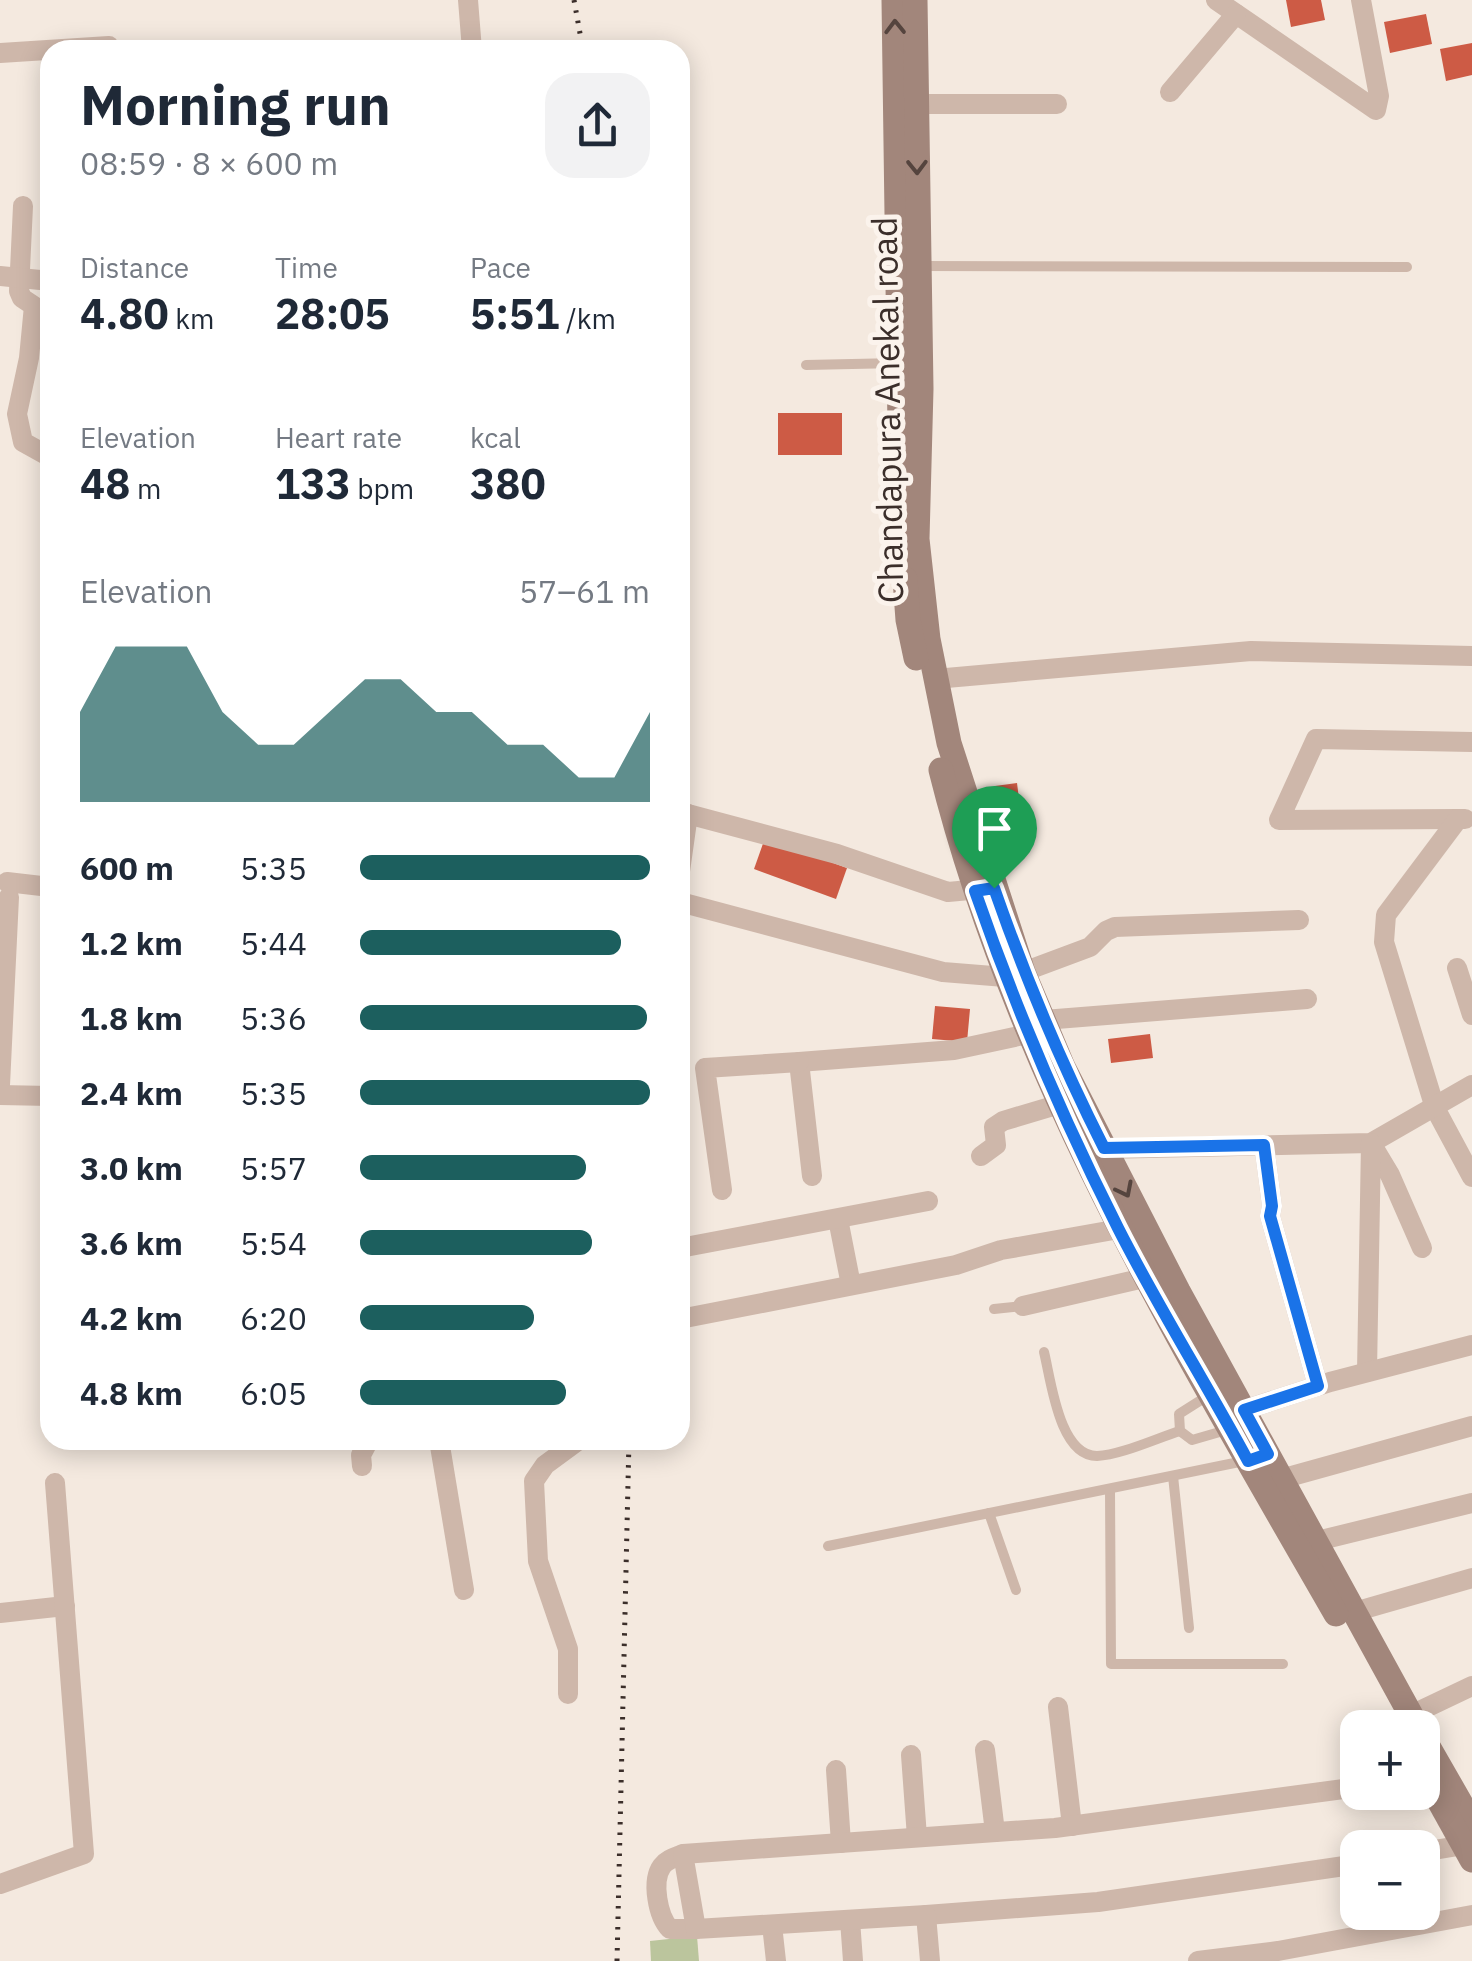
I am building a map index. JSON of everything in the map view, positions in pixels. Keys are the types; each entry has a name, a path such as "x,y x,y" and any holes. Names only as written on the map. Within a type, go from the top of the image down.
{"main road":[{"path":"894,0 902,530 908,620 925,706 1060,1104 1119,1230 1157,1275 1403,1710"},
{"name":"Chandapura Anekal road","path":"916,0 921,389 917,539 935,679 985,889"},
{"path":"1036,1027 1063,1066 1104,1148 1211,1394 1237,1420"},
{"path":"1258,1457 1281,1479 1317,1541 1404,1710"},
{"path":"1440,1783 1469,1843"},
{"path":"1440,1799 1469,1843"}],"street":[{"path":"468,0 471,40"},
{"path":"1216,0 1376,110 1379,96 1361,0"},
{"path":"1170,92 1236,14"},
{"path":"0,53 40,50"},
{"path":"916,104 1057,104"},
{"path":"23,206 10,277 22,298 34,306 29,358 17,414 23,442 40,451"},
{"path":"10,277 40,280"},
{"path":"935,679 1250,651 1472,656"},
{"path":"1465,819 1279,820 1316,739 1472,742"},
{"path":"690,815 837,854 948,892 985,889"},
{"path":"1465,819 1386,914 1384,942 1435,1108 1472,1178"},
{"path":"0,1085 8,890 40,887"},
{"path":"690,905 944,972 1014,974 1090,947 1106,930 1115,927 1299,920"},
{"path":"1457,968 1472,1014"},
{"path":"722,1190 704,1068 954,1050 1036,1027 1308,999"},
{"path":"799,1062 812,1176"},
{"path":"1104,1148 1370,1143 1472,1084"},
{"path":"0,1095 40,1096"},
{"path":"981,1156 996,1145 994,1127 1003,1121 1060,1104"},
{"path":"1370,1143 1390,1176 1422,1248"},
{"path":"1368,1372 1370,1143"},
{"path":"1264,1145 1270,1216 1318,1386"},
{"path":"690,1246 928,1201"},
{"path":"838,1219 851,1285"},
{"path":"690,1317 956,1264 1001,1250 1119,1230"},
{"path":"1023,1306 1157,1275"},
{"path":"1237,1420 1318,1386 1472,1346"},
{"path":"1281,1479 1472,1426"},
{"path":"362,1466 364,1450"},
{"path":"440,1450 464,1590"},
{"path":"565,1450 544,1465 534,1482 538,1561 568,1649 568,1694"},
{"path":"0,1884 84,1854 54,1484"},
{"path":"1317,1541 1472,1503"},
{"path":"1354,1612 1472,1578"},
{"path":"0,1613 64,1606"},
{"path":"1436,1710 1472,1686"},
{"path":"1058,1707 1072,1826"},
{"path":"985,1750 995,1832"},
{"path":"911,1755 918,1837"},
{"path":"836,1770 842,1843"},
{"path":"1340,1789 1072,1826 684,1854 666,1861 657,1881 662,1921 670,1929 696,1929 1098,1902 1340,1867"},
{"path":"1440,1849 1469,1843"},
{"path":"684,1854 696,1929"},
{"path":"926,1914 930,1961"},
{"path":"1198,1961 1278,1951 1472,1915"},
{"path":"850,1920 853,1961"},
{"path":"772,1924 776,1961"}],"lane":[{"path":"919,266 1407,267"},
{"path":"806,365 899,363"},
{"path":"994,1309 1023,1306"},
{"path":"1044,1352 1060,1418 1072,1442 1084,1454 1102,1455 1180,1431"},
{"path":"1211,1394 1179,1414 1180,1431 1192,1440 1237,1420"},
{"path":"828,1546 1258,1457"},
{"path":"1173,1476 1189,1628"},
{"path":"1110,1489 1111,1664 1283,1664"},
{"path":"989,1513 1016,1590"}],"green space":[{"path":"697,1936 699,1961 651,1961 650,1941"}],"building":[{"path":"1286,0 1321,0 1325,20 1291,27"},
{"path":"1426,14 1432,44 1390,53 1384,22"},
{"path":"1472,43 1472,75 1446,81 1440,49"},
{"path":"778,413 842,413 842,455 778,455"},
{"path":"1017,783 1021,815 999,818 995,786"},
{"path":"765,838 847,868 836,899 754,869"},
{"path":"935,1006 970,1009 967,1042 932,1039"},
{"path":"1150,1034 1153,1058 1111,1063 1108,1039"}],"railway":[{"path":"574,0 581,40"},
{"path":"617,1961 629,1450"}],"route":[{"path":"994,888 1063,1066 1104,1148 1264,1145 1270,1216 1318,1386 1244,1410 1268,1454 1248,1461 1119,1230 1005,977 975,891 994,888"}]}
